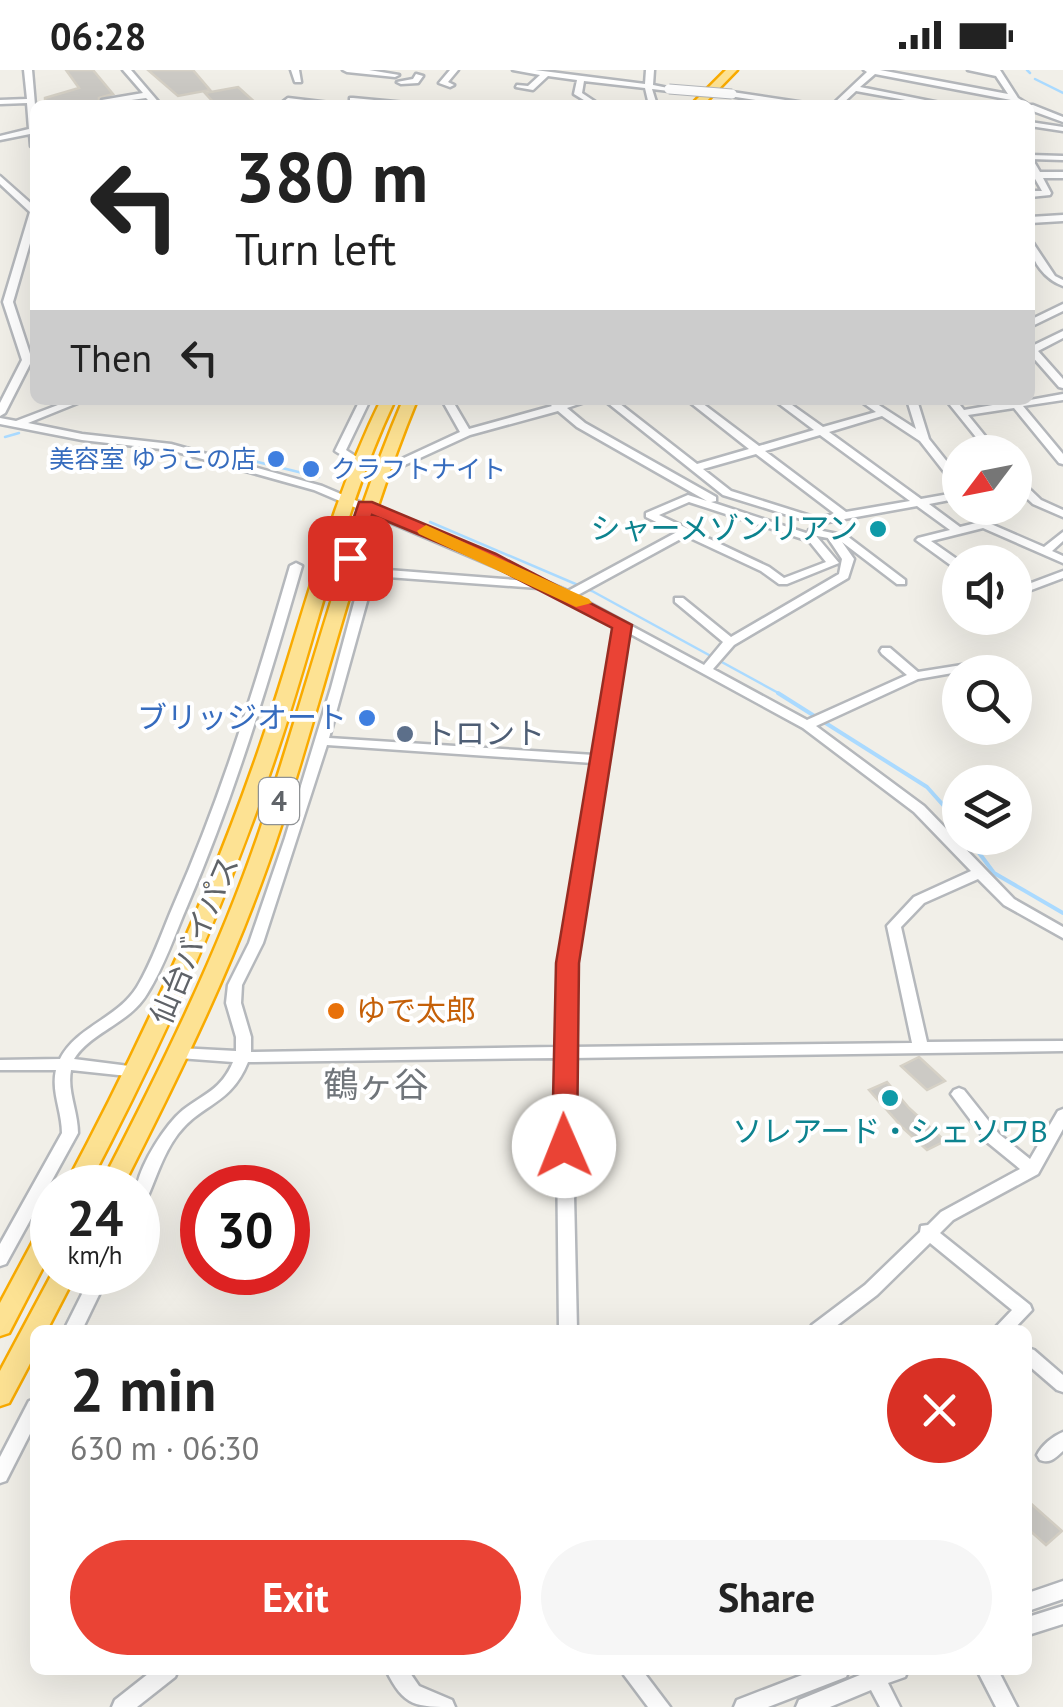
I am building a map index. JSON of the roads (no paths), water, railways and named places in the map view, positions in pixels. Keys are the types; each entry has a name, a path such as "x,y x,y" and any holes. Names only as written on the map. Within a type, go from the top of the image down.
{"highway":[{"path":"688,100 717,70"},
{"path":"702,100 732,70"},
{"name":"仙台バイパス","path":"87,1165 138,1072 218,893 387,405"},
{"name":"仙台バイパス","path":"369,464 407,405"},
{"name":"仙台バイパス","path":"122,1165 179,1053 252,880 315,688 356,502"},
{"path":"0,1326 30,1269"},
{"path":"38,1325 53,1295"},
{"path":"0,1395 30,1339"}],"street":[{"path":"0,102 30,101 28,70"},
{"path":"128,70 152,100"},
{"path":"348,70 416,81 419,76"},
{"path":"450,85 442,83 454,70"},
{"path":"517,70 761,100"},
{"path":"650,70 652,100"},
{"path":"841,100 871,70 1008,100"},
{"path":"972,70 999,73 1012,100"},
{"path":"520,88 538,84 546,74"},
{"path":"397,75 401,100"},
{"path":"581,79 578,94 589,100"},
{"path":"853,88 919,100"},
{"path":"118,100 148,95"},
{"path":"1035,109 1063,120"},
{"path":"1035,125 1063,128"},
{"path":"0,138 30,132"},
{"path":"1035,135 1063,138"},
{"path":"1035,160 1063,158"},
{"path":"1035,171 1047,193 1035,194"},
{"path":"1037,175 1063,176"},
{"path":"0,179 30,206"},
{"path":"1035,220 1063,218"},
{"path":"30,228 8,302 30,352"},
{"path":"1035,252 1052,278 1063,283"},
{"path":"1035,321 1063,307"},
{"path":"1035,348 1063,334"},
{"path":"1048,341 1063,348"},
{"path":"1035,353 1063,385"},
{"path":"0,413 30,356"},
{"path":"1035,401 1063,398"},
{"path":"14,425 67,405"},
{"path":"364,405 340,452 392,468 466,433 553,405"},
{"path":"450,405 466,433"},
{"path":"557,405 581,425 704,496 843,538 901,582"},
{"path":"615,405 727,493 818,521 942,499"},
{"path":"698,405 844,516"},
{"path":"786,405 956,529"},
{"path":"872,405 924,438"},
{"path":"914,405 924,438 942,462"},
{"path":"956,405 980,435"},
{"path":"962,412 1004,405"},
{"path":"1018,405 1063,462"},
{"path":"695,468 884,413"},
{"path":"0,421 172,447 356,502 550,586"},
{"path":"1032,497 1063,514"},
{"path":"783,582 833,563 832,558 813,540 688,498 650,515 765,568 806,600"},
{"path":"942,554 922,540 984,524 1048,549 1063,560"},
{"path":"578,590 686,532"},
{"path":"1048,549 1063,535"},
{"path":"156,1165 173,1130 224,1094 235,1080 247,1042 244,1024 234,1008 234,988 256,944 324,740 378,536"},
{"path":"712,662 730,642 844,576 848,559 834,538"},
{"path":"0,1259 70,1132 72,1115 62,1080 67,1064 81,1038 135,1002 170,931 248,730 296,566"},
{"path":"370,572 578,590 622,625 712,662 815,721 919,809 1009,902 1063,933"},
{"path":"1032,586 1063,574"},
{"path":"679,600 688,614 730,642"},
{"path":"568,1325 563,1052 568,963 622,625"},
{"path":"886,651 915,676"},
{"path":"815,721 915,676 942,671"},
{"path":"315,688 339,690"},
{"path":"324,740 598,759"},
{"path":"920,1048 894,926 919,900 979,873"},
{"path":"179,1053 242,1057 1063,1046"},
{"path":"0,1064 67,1064 138,1072"},
{"path":"959,1094 993,1138 1032,1170"},
{"path":"825,1325 871,1290 928,1231 1032,1170 1063,1115"},
{"path":"928,1231 1024,1310 1008,1325"},
{"path":"76,1325 90,1295"},
{"path":"1032,1358 1063,1384"},
{"path":"0,1475 30,1416"},
{"path":"1046,1455 1063,1440"},
{"path":"1032,1601 1063,1590"},
{"path":"1032,1625 1063,1614"},
{"path":"122,1707 162,1675"},
{"path":"399,1675 412,1694 445,1707"},
{"path":"634,1675 660,1707"},
{"path":"744,1707 810,1675"},
{"path":"806,1707 884,1675"},
{"path":"990,1675 1007,1707"},
{"path":"875,1678 890,1707"}],"waterway":[{"path":"1027,70 1030,73"},
{"path":"1035,79 1063,93"},
{"path":"5,437 19,433"},
{"path":"233,456 319,477"},
{"path":"430,522 592,591 782,695"},
{"path":"778,693 927,787 942,804"},
{"path":"981,855 994,873 1063,913"}],"place":[{"name":"美容室 ゆうこの店","path":"276,459"},
{"name":"クラフトナイト","path":"311,469"},
{"name":"シャーメゾンリアン","path":"878,529"},
{"name":"ブリッジオート","path":"367,718"},
{"name":"トロント","path":"405,734"},
{"name":"ゆで太郎","path":"336,1011"},
{"name":"ソレアード・シェソワB","path":"890,1098"}],"district":[{"name":"鶴ヶ谷","path":"376,1085"}]}
